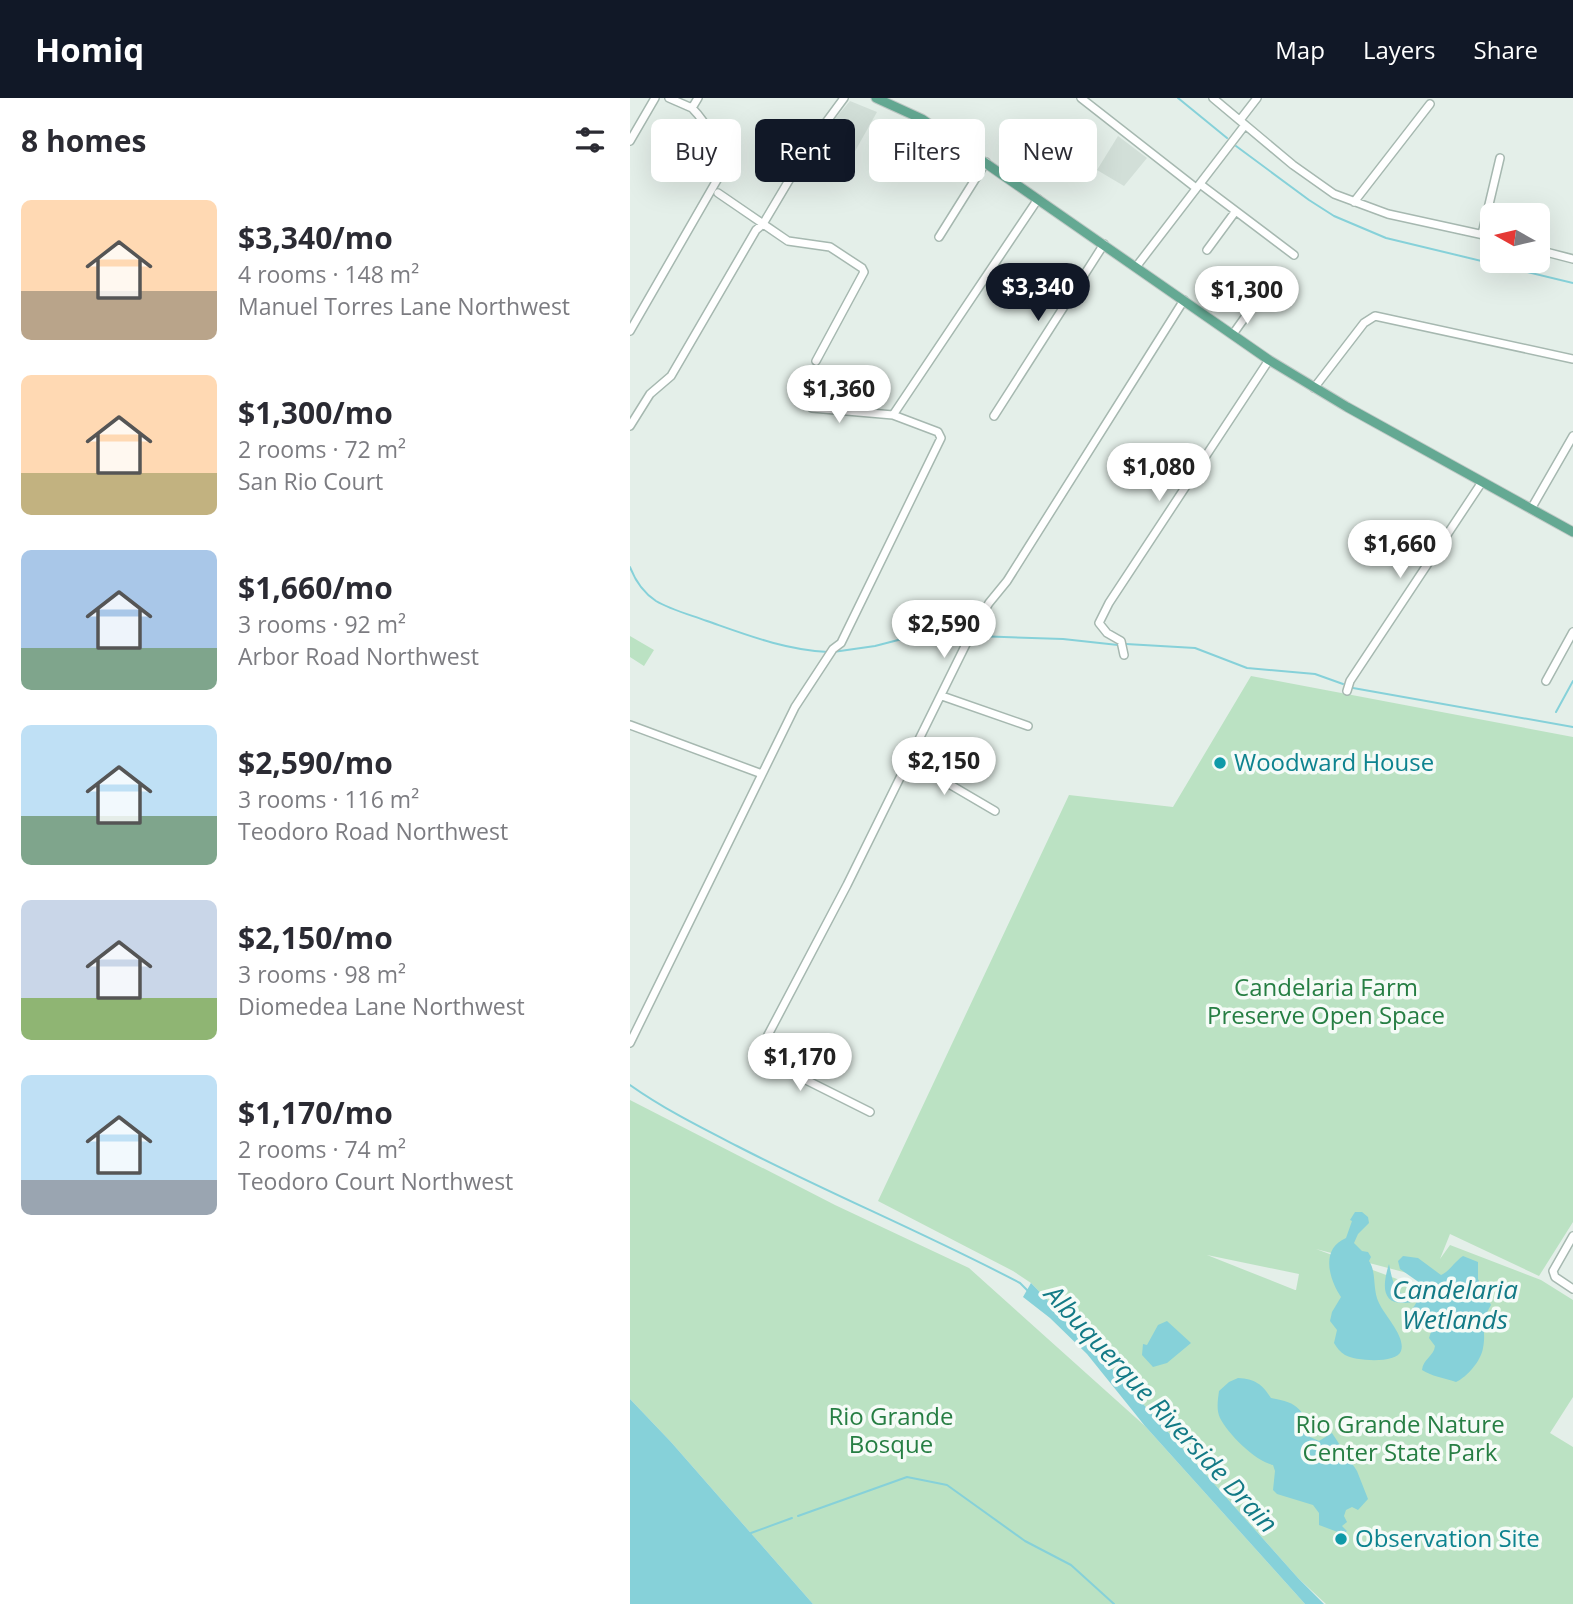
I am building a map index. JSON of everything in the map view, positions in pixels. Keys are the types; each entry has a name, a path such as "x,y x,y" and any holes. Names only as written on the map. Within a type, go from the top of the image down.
{"main road":[{"path":"876,98 922,119 1269,360 1314,388 1573,532"}],"street":[{"path":"630,141 655,98"},
{"path":"630,330 721,173 722,166 712,136 701,118 692,108 669,98"},
{"path":"692,108 698,98"},
{"path":"630,426 650,394 671,376 756,230 763,225 813,140 844,98"},
{"path":"1080,98 1294,255"},
{"path":"1213,98 1334,194 1388,214 1480,234"},
{"path":"1136,267 1198,186 1257,98"},
{"path":"1354,202 1430,104"},
{"path":"1489,203 1500,158"},
{"path":"939,237 986,162"},
{"path":"718,193 788,241 823,244 862,268 864,272 816,361"},
{"path":"893,415 1038,199"},
{"path":"1207,250 1235,212"},
{"path":"994,416 1104,244"},
{"path":"1550,253 1573,259"},
{"path":"870,1112 762,1058 759,1052 847,885 989,603 1007,581 1184,300"},
{"path":"1233,334 1253,306"},
{"path":"1314,388 1364,323 1375,316 1573,359"},
{"path":"1123,648 1118,637 1107,633 1099,623 1109,603 1269,360"},
{"path":"630,1043 795,707 833,649 841,643 941,438 938,432 893,415 812,408 811,402 797,395"},
{"path":"1531,509 1573,436"},
{"path":"1347,691 1350,681 1482,482"},
{"path":"1545,681 1573,632"},
{"path":"942,696 1028,726"},
{"path":"630,725 762,774"},
{"path":"908,760 995,811"},
{"path":"1573,1236 1553,1271 1555,1277 1573,1289"}],"shaded area":[{"path":"850,101 877,112 873,119 869,119 869,126 855,151 855,119 835,119"},
{"path":"1118,136 1147,158 1124,186 1097,170"}],"green space":[{"path":"630,636 654,650 644,666 630,657"},
{"name":"Candelaria Farm Preserve Open Space","path":"1251,676 1573,737 1573,1222 1539,1276 1450,1234 1440,1259 1450,1245 1541,1280 1573,1300 1573,1397 1550,1433 1573,1447 1573,1604 1326,1604 1298,1578 1088,1342 1031,1283 878,1201 1069,795 1173,807","holes":["1316,1249 1430,1279 1424,1289","1207,1255 1299,1274 1296,1290 1295,1290"]},
{"name":"Rio Grande Bosque","path":"630,1100 835,1205 969,1268 1145,1426 1305,1604 813,1604 630,1399"}],"water":[{"path":"1355,1212 1362,1212 1368,1217 1369,1223 1358,1234 1354,1243 1371,1257 1369,1261 1377,1298 1401,1339 1401,1351 1398,1355 1384,1360 1350,1357 1342,1353 1334,1343 1337,1330 1330,1321 1341,1297 1330,1273 1330,1257 1338,1243 1346,1238 1352,1221 1350,1220"},
{"name":"Candelaria Wetlands","path":"1403,1256 1418,1258 1441,1275 1463,1256 1478,1262 1478,1279 1491,1305 1485,1318 1482,1353 1469,1372 1456,1382 1422,1370 1435,1346 1429,1338 1432,1329 1427,1324 1419,1321 1412,1327 1404,1320 1417,1301 1397,1303 1387,1296 1385,1283 1389,1264 1396,1287 1406,1297 1415,1292 1420,1283 1400,1269 1398,1261"},
{"path":"1031,1283 1088,1342 1324,1604 1305,1604 1145,1426 1087,1354 1050,1318 1023,1297"},
{"path":"1167,1321 1191,1343 1167,1363 1153,1367 1142,1355 1143,1344 1147,1345 1158,1325"},
{"path":"1238,1378 1254,1381 1271,1398 1288,1402 1299,1409 1310,1437 1319,1441 1332,1433 1357,1471 1368,1499 1358,1510 1352,1507 1346,1510 1344,1516 1347,1522 1342,1526 1347,1531 1343,1534 1319,1525 1319,1513 1313,1505 1277,1494 1273,1490 1273,1465 1250,1453 1224,1424 1218,1412 1219,1391"},
{"path":"630,1399 671,1442 813,1604 630,1604"}],"waterway":[{"path":"1178,98 1227,138"},
{"path":"1236,146 1334,216 1386,238 1573,283"},
{"path":"630,567 648,594 668,607 766,641 828,652"},
{"path":"833,652 902,639 966,635"},
{"path":"976,636 1063,639 1118,645"},
{"path":"1126,644 1195,648 1247,668 1315,674 1343,684"},
{"path":"1556,712 1573,681"},
{"path":"1353,688 1573,727"},
{"name":"Albuquerque Riverside Drain","path":"630,1085 709,1132 985,1265 1020,1283 1027,1290"},
{"path":"798,1516 907,1477 947,1485 1025,1541 1071,1565 1114,1604"},
{"path":"751,1533 792,1518"}],"place":[{"name":"Woodward House","path":"1220,763"},
{"name":"Observation Site","path":"1341,1539"}],"park label":[{"name":"Rio Grande Nature Center State Park","path":"1400,1439"}]}
